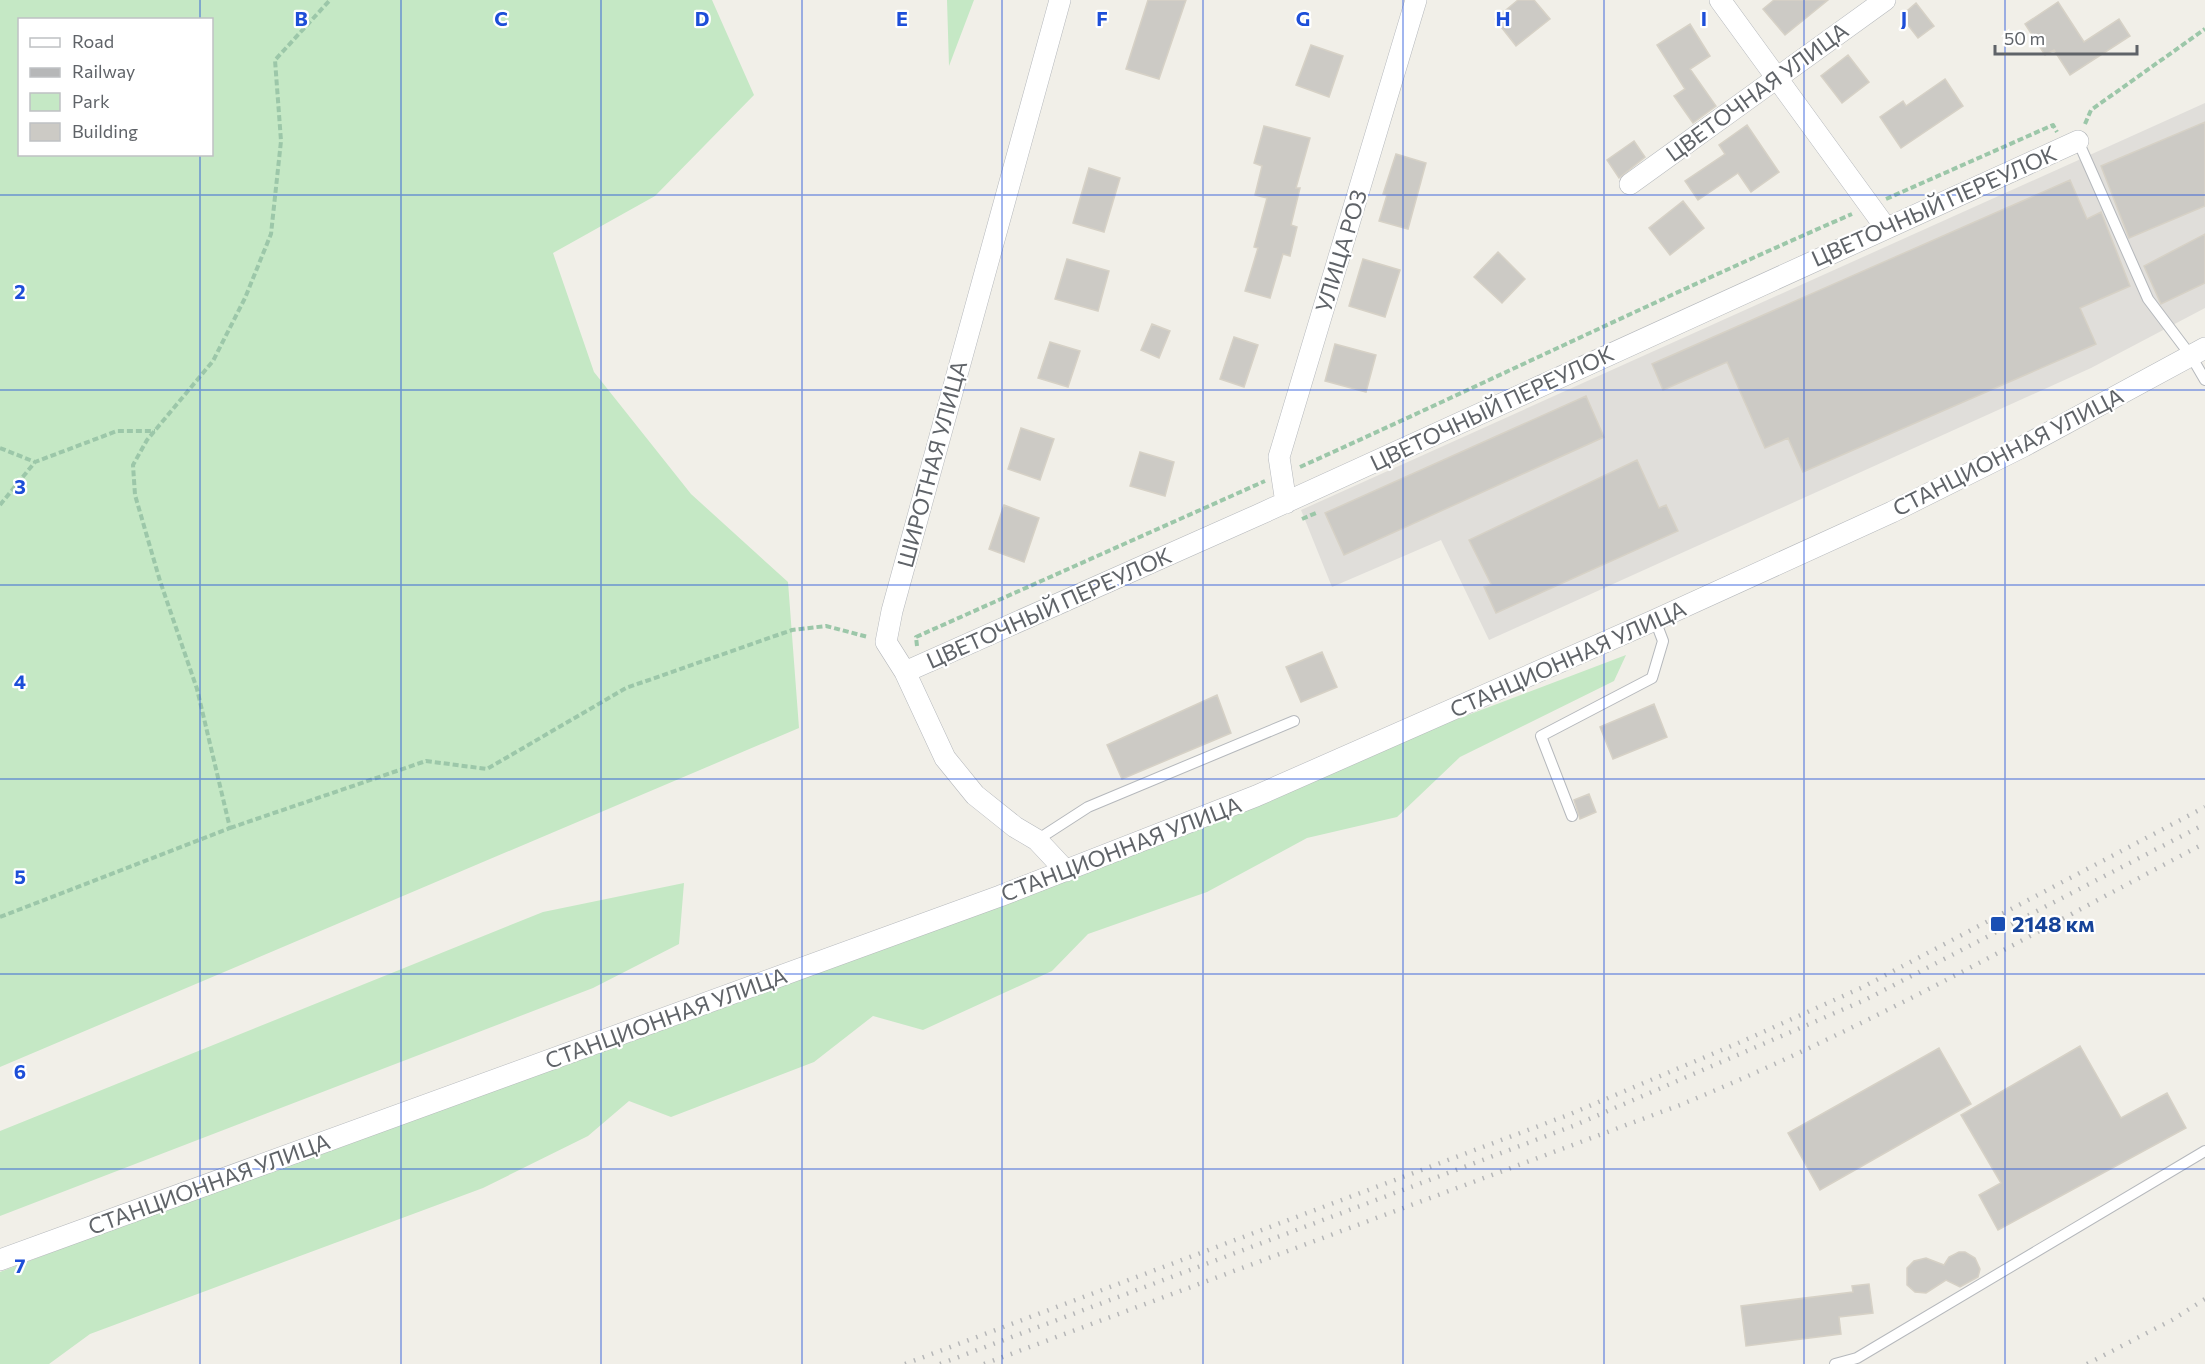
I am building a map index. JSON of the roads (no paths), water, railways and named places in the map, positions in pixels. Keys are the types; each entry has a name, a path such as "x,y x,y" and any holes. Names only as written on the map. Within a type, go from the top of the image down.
{"street":[{"name":"ШИРОТНАЯ УЛИЦА","path":"905,672 886,642 1060,0"},
{"name":"УЛИЦА РОЗ","path":"1286,503 1280,476 1279,457 1416,0"},
{"path":"1720,0 1886,228"},
{"name":"ЦВЕТОЧНАЯ УЛИЦА","path":"1630,184 1885,0"},
{"name":"ЦВЕТОЧНЫЙ ПЕРЕУЛОК","path":"905,672 1286,503 2078,141"},
{"name":"СТАНЦИОННАЯ УЛИЦА","path":"0,1260 1066,872 1267,791 1655,620 1892,512 2024,446 2198,352"},
{"path":"905,672 945,758 975,795 1015,827 1037,840 1066,872"}],"lane":[{"path":"2078,141 2148,299 2198,352 2205,380"},
{"path":"1572,816 1541,736 1652,678 1663,641 1655,620"},
{"path":"1037,840 1088,807 1294,721"},
{"path":"1836,1364 1857,1358 2205,1151"}],"railway":[{"path":"905,1364 1568,1115 1743,1041 1861,988 2205,807"},
{"path":"940,1364 1573,1126 1865,1000 2205,824"},
{"path":"984,1364 1680,1105 1880,1014 2205,843"},
{"path":"2087,1364 2172,1320 2205,1299"}],"place":[{"name":"2148 км","path":"1998,924"}]}
